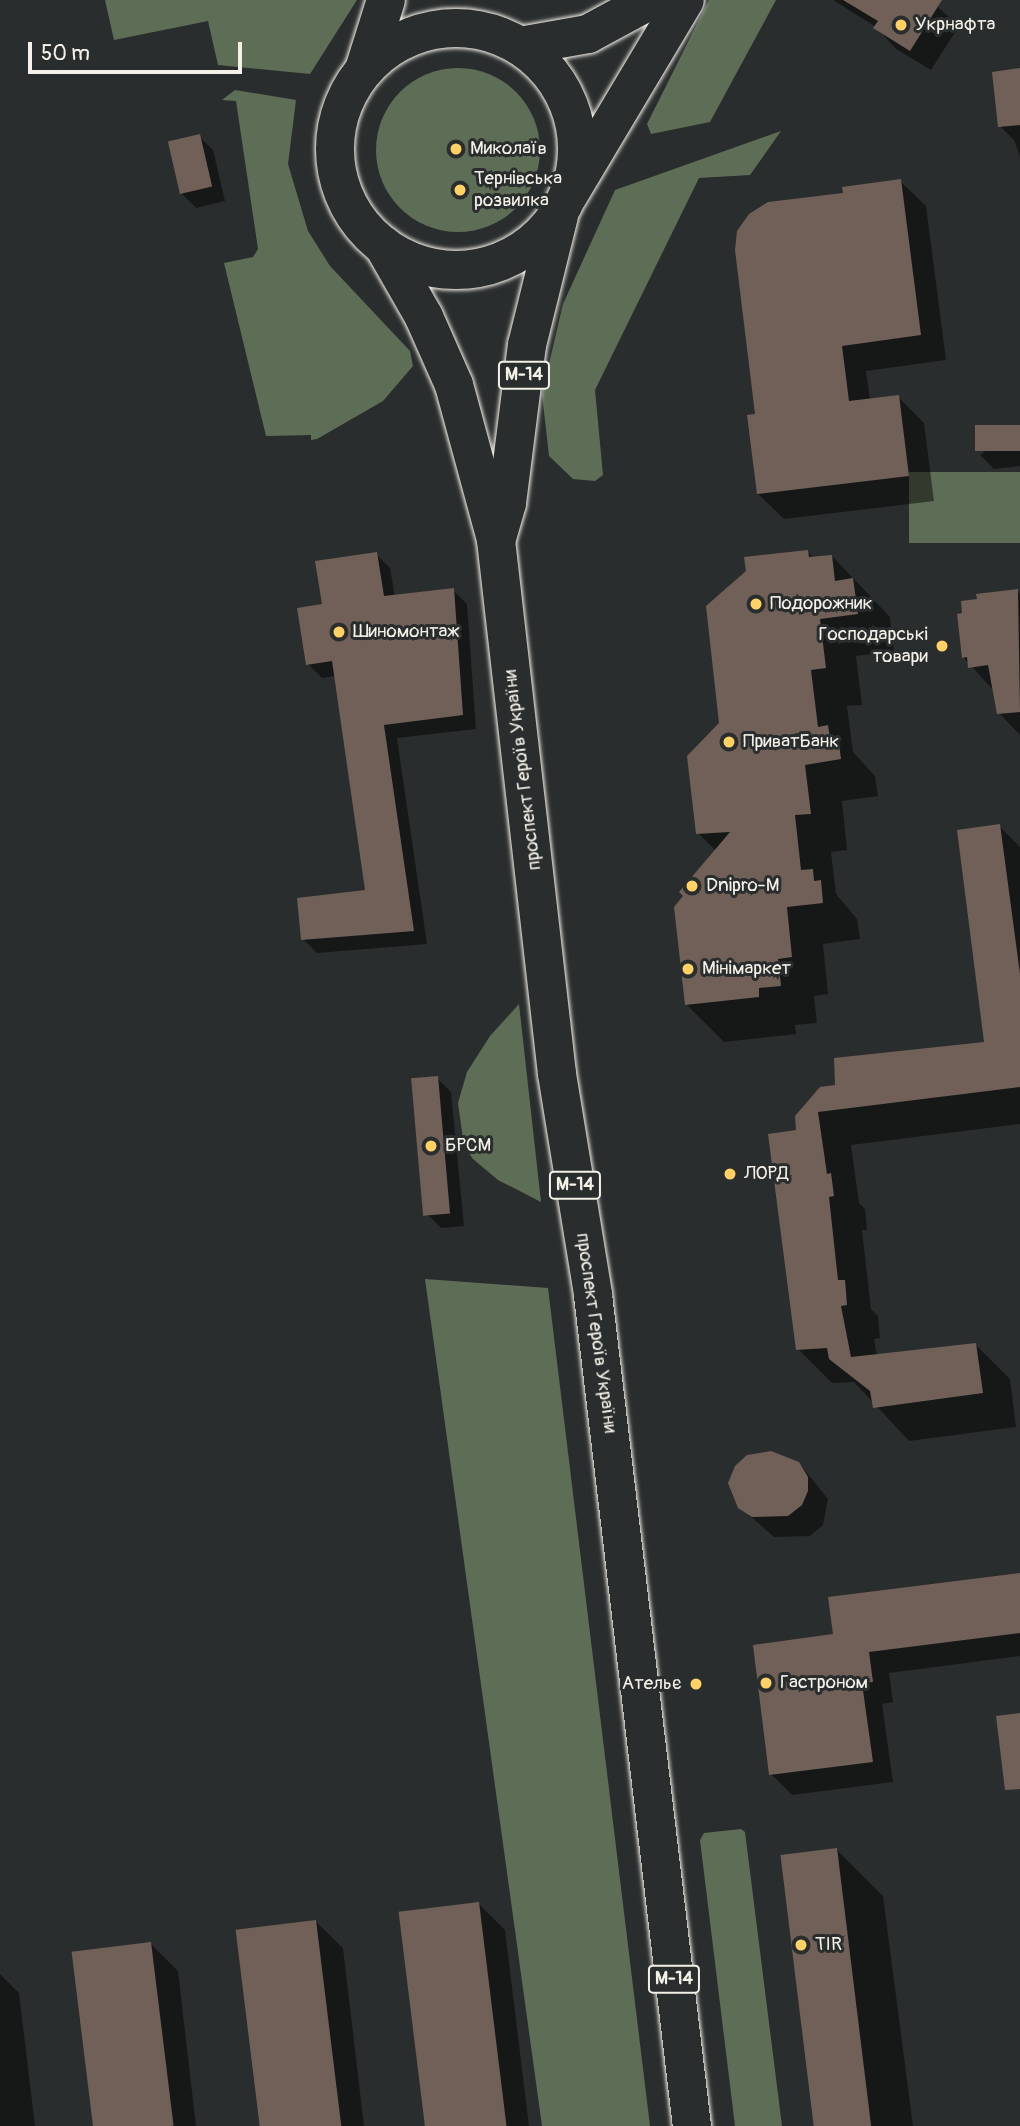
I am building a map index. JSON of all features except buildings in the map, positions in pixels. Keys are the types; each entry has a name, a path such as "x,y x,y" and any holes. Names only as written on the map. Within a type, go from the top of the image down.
{"main road":[{"name":"М-14","path":"383,245 350,206 335,158 342,108 364,70 386,0"},
{"name":"М-14","path":"482,0 513,43 555,79 575,124 577,148 564,204"},
{"path":"364,70 394,45 433,30 473,29 513,43 588,34 651,0"},
{"path":"383,245 436,268 493,264 534,240 564,204 685,0"},
{"name":"проспект Героїв України","path":"496,540 507,503 527,345 564,204"},
{"name":"проспект Героїв України","path":"383,245 424,317 454,385 496,540 557,1074 593,1295 692,2126"}],"green space":[{"path":"105,0 357,0 310,74 218,65 208,21 114,40"},
{"path":"709,0 776,0 710,122 651,134 647,124"},
{"path":"458,68 489,75 516,92 533,119 540,150 533,181 516,208 489,225 458,232 427,225 400,208 383,181 376,150 383,119 400,92 427,75"},
{"path":"235,90 296,100 288,164 308,231 330,266 410,351 413,366 383,401 317,439 311,440 311,435 266,436 224,263 253,257 258,249 236,101 222,100"},
{"path":"781,131 750,175 699,178 595,390 603,475 595,481 573,479 549,456 542,394 563,304 615,190"},
{"path":"909,472 1020,472 1020,543 909,543"},
{"path":"519,1004 541,1202 498,1180 473,1159 464,1146 458,1103 467,1072 490,1036"},
{"path":"425,1279 548,1288 650,2126 542,2126"},
{"path":"741,1829 745,1832 782,2126 735,2126 700,1840 704,1833"}],"place":[{"name":"Укрнафта","path":"901,25"},
{"name":"Миколаїв","path":"456,149"},
{"name":"Тернівська розвилка","path":"460,190"},
{"name":"Подорожник","path":"756,604"},
{"name":"Шиномонтаж","path":"339,632"},
{"name":"Господарські товари","path":"942,646"},
{"name":"ПриватБанк","path":"729,742"},
{"name":"Dnipro-M","path":"692,886"},
{"name":"Мінімаркет","path":"688,969"},
{"name":"БРСМ","path":"431,1146"},
{"name":"ЛОРД","path":"730,1174"},
{"name":"Гастроном","path":"766,1683"},
{"name":"Ательє","path":"696,1684"},
{"name":"TIR","path":"801,1945"}]}
